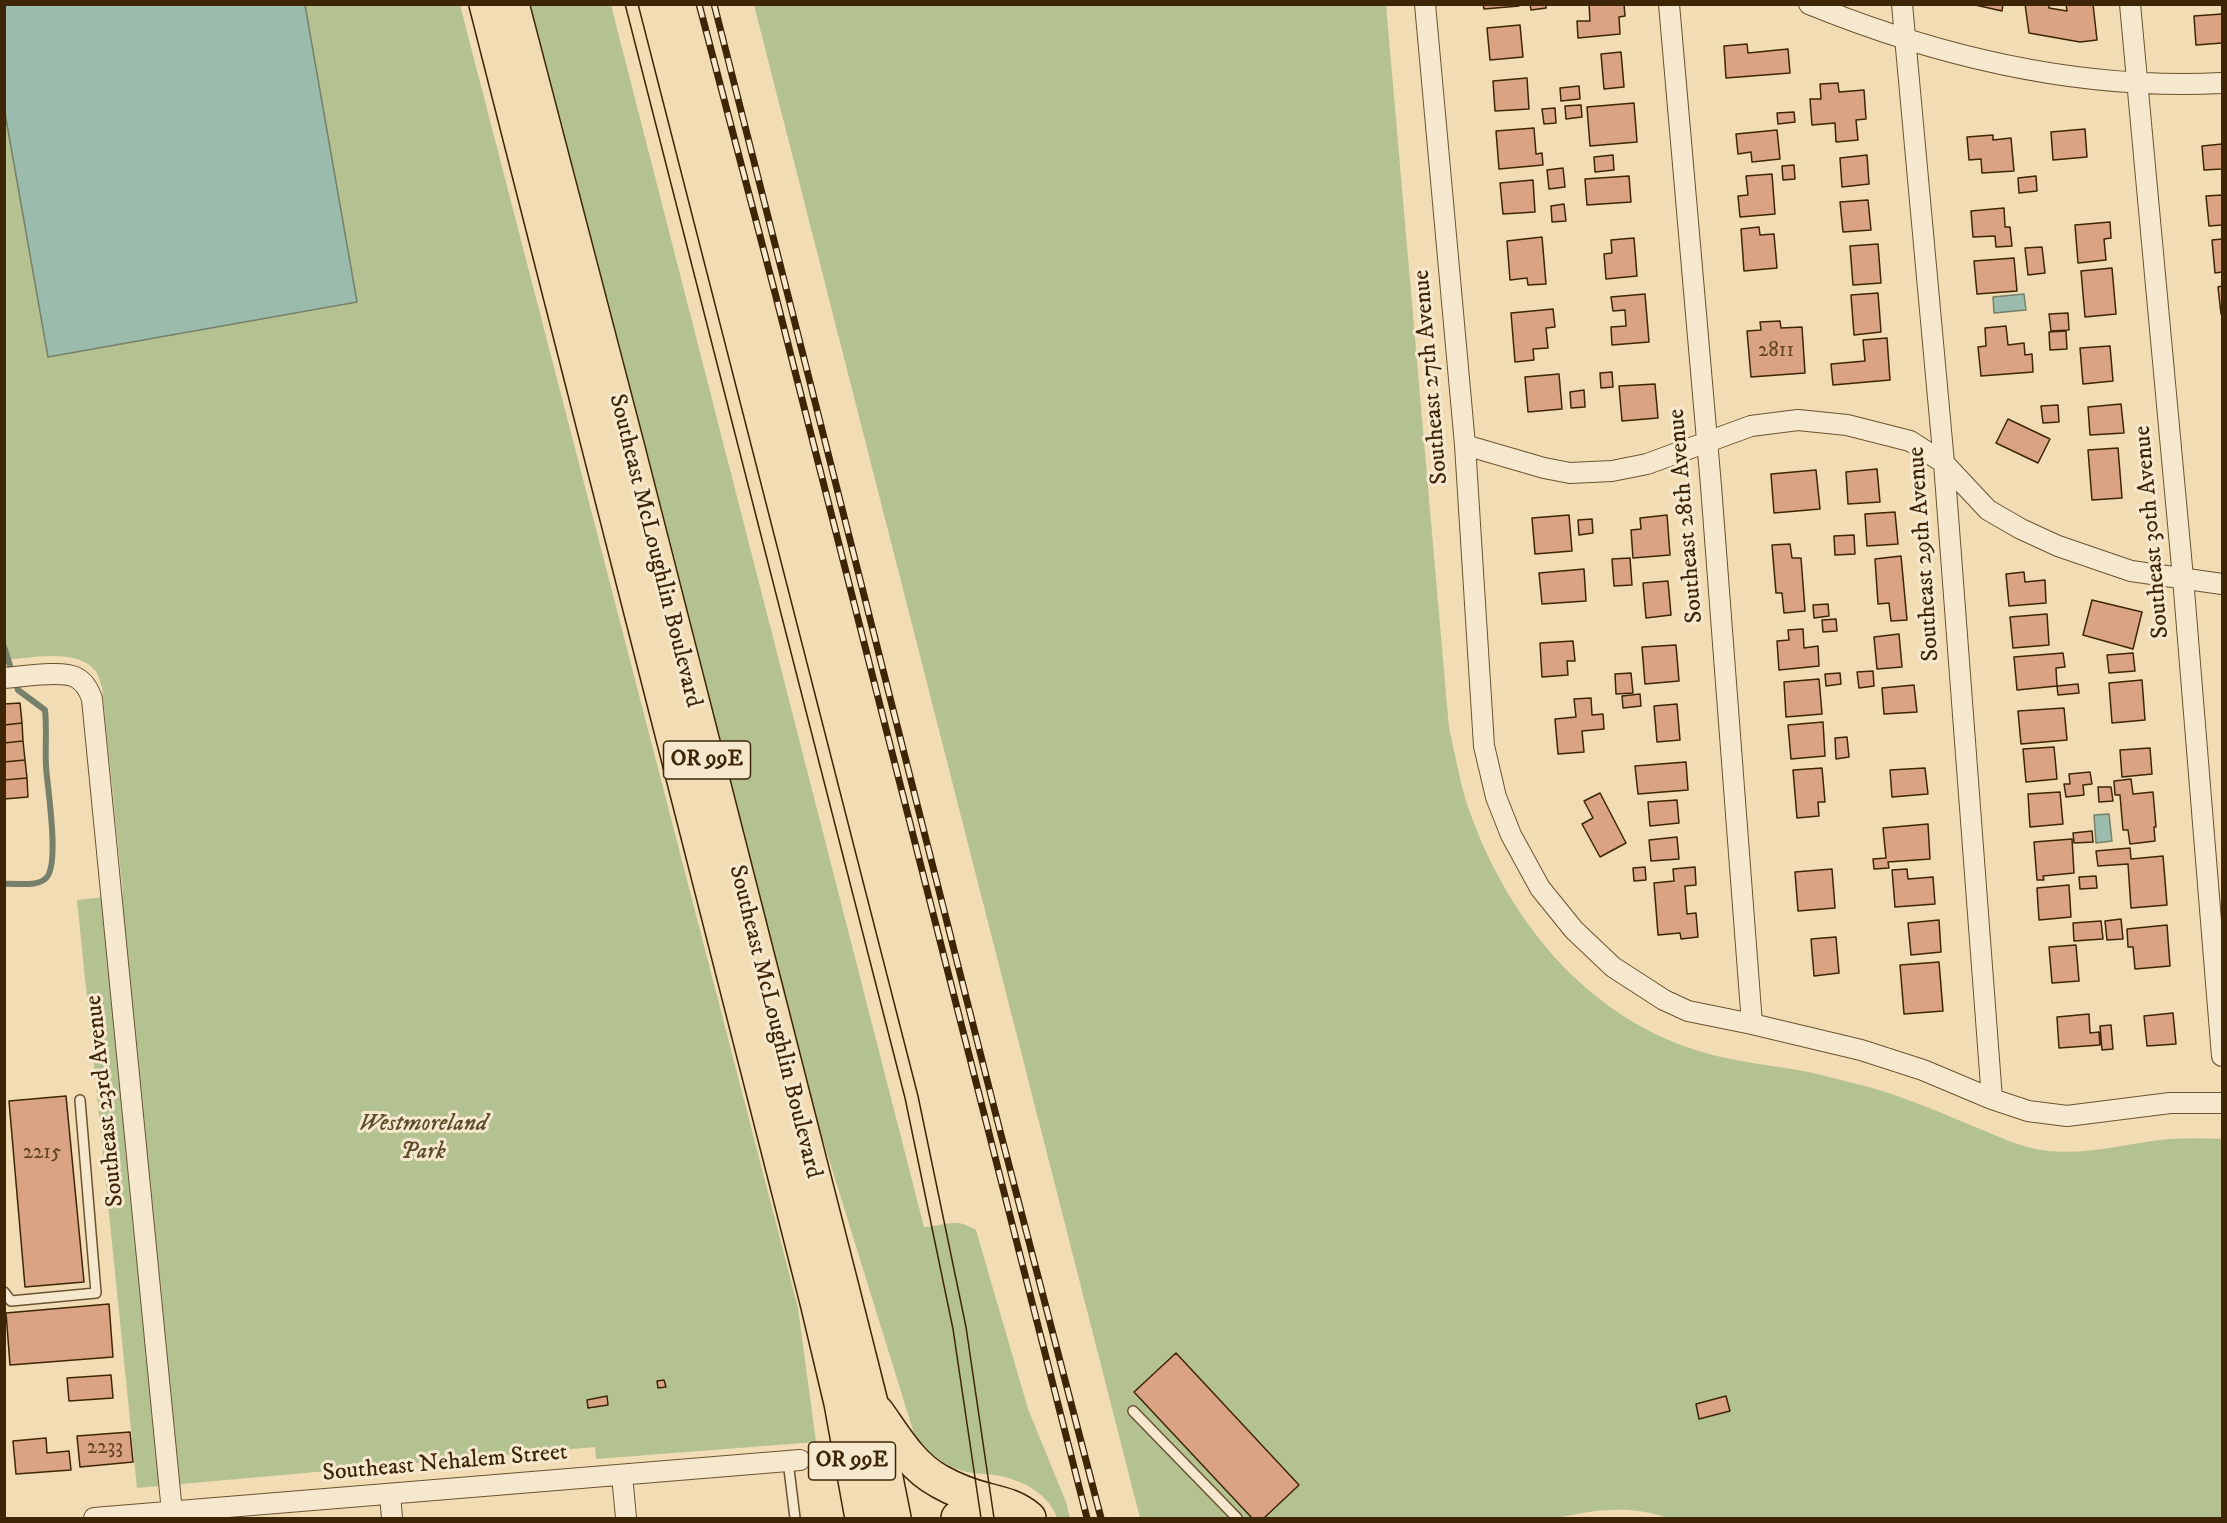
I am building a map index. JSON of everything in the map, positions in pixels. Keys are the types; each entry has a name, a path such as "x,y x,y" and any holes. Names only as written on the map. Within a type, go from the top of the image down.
{"highway":[{"name":"Southeast McLoughlin Boulevard","path":"486,4 817,1302 841,1404 862,1518"},
{"name":"Southeast McLoughlin Boulevard","path":"512,4 627,445 870,1403 894,1518"},
{"path":"870,1403 915,1464 927,1474 986,1500 1002,1502 1016,1508 1029,1518"},
{"path":"958,1518 986,1500"}],"street":[{"name":"Southeast 27th Avenue","path":"1425,4 1465,445 1484,746 1496,796 1511,835 1540,888 1574,930 1613,967 1664,1000 1689,1011 1861,1050 1923,1070 1992,1099 2028,1111 2067,1116 2170,1103 2223,1103"},
{"name":"Southeast 28th Avenue","path":"1669,4 1705,442 1712,498 1752,1024"},
{"path":"1809,4 1839,17 1962,56 2013,66 2086,79 2188,85 2223,83"},
{"name":"Southeast 29th Avenue","path":"1902,4 1944,463 1992,1099"},
{"name":"Southeast 30th Avenue","path":"2130,4 2183,578 2223,1056"},
{"path":"1465,445 1544,468 1570,473 1612,471 1647,464 1751,426 1798,420 1847,425 1910,441 1944,463 1988,510 2020,529 2098,562 2131,571 2223,584"},
{"name":"Southeast 23rd Avenue","path":"11,678 75,676 90,692 94,712 172,1512"},
{"name":"Southeast Nehalem Street","path":"94,1518 794,1460"},
{"path":"622,1475 626,1518"},
{"path":"390,1494 392,1518"}],"lane":[{"path":"4,1292 11,1301 96,1293 80,1100"},
{"path":"1133,1411 1237,1518"},
{"path":"794,1460 795,1518"}],"green space":[{"name":"Westmoreland Park","path":"5,5 460,5 798,1308 816,1442 596,1459 595,1447 137,1488 77,900 123,895 102,687 97,673 89,665 79,660 41,656 5,660"},
{"path":"530,5 611,5 924,1227 956,1223 976,1230 1028,1409 1066,1502 1070,1518 1057,1518 1049,1503 1029,1486 1012,1479 957,1469 926,1450 916,1440 815,1114"},
{"path":"754,5 1386,5 1449,728 1467,804 1483,845 1503,885 1527,922 1554,957 1586,988 1621,1014 1660,1036 1702,1052 1811,1073 1869,1087 1920,1104 2008,1141 2048,1151 2079,1151 2169,1139 2222,1139 2222,1518 1669,1518 1640,1511 1613,1510 1586,1512 1557,1518 1140,1518"}],"shaded area":[{"path":"4,5 305,5 357,302 48,357 5,113"},
{"path":"2024,294 2026,310 1994,313 1993,297"},
{"path":"2109,814 2112,841 2096,843 2094,815"}],"building":[{"path":"1483,4 1519,4 1519,6 1484,9"},
{"path":"1530,4 1546,4 1546,8 1531,10"},
{"path":"1589,4 1624,4 1625,16 1619,17 1620,34 1578,38 1577,21 1590,21"},
{"path":"1971,4 2003,4 2002,11"},
{"path":"2025,4 2049,4 2049,8 2067,11 2066,4 2093,4 2097,40 2080,42 2029,33"},
{"path":"2222,14 2222,43 2196,45 2194,16"},
{"path":"1520,25 1523,57 1490,60 1487,28"},
{"path":"1747,44 1748,53 1788,49 1790,73 1726,78 1724,46"},
{"path":"1621,52 1624,87 1604,89 1601,54"},
{"path":"1527,78 1529,109 1495,111 1493,81"},
{"path":"1838,83 1839,92 1864,90 1866,119 1856,120 1858,140 1836,142 1835,123 1812,125 1810,99 1821,99 1820,84"},
{"path":"1579,86 1580,99 1561,101 1560,88"},
{"path":"1634,103 1637,142 1590,146 1587,107"},
{"path":"1581,105 1582,117 1566,119 1565,106"},
{"path":"1555,108 1556,123 1544,124 1542,109"},
{"path":"1794,112 1795,122 1778,124 1777,113"},
{"path":"1534,128 1536,154 1542,153 1543,165 1499,169 1496,131"},
{"path":"2085,129 2087,157 2053,160 2051,132"},
{"path":"1777,130 1780,159 1752,162 1751,152 1738,154 1736,134"},
{"path":"1993,135 1993,140 2011,138 2014,171 1982,173 1981,159 1969,160 1967,137"},
{"path":"2222,144 2222,169 2204,170 2202,146"},
{"path":"1613,155 1614,170 1595,172 1594,157"},
{"path":"1867,155 1869,184 1842,187 1840,158"},
{"path":"1794,165 1795,179 1783,180 1782,166"},
{"path":"1563,168 1565,187 1549,189 1547,170"},
{"path":"1772,174 1775,214 1740,217 1738,196 1748,195 1746,176"},
{"path":"1629,176 1631,202 1587,205 1585,179"},
{"path":"2036,176 2037,191 2019,193 2018,178"},
{"path":"1533,180 1535,212 1503,214 1500,183"},
{"path":"2222,195 2222,225 2209,226 2206,196"},
{"path":"1868,200 1871,230 1843,232 1840,202"},
{"path":"1564,204 1566,221 1552,222 1551,206"},
{"path":"2004,208 2005,227 2010,227 2012,246 1996,247 1995,236 1973,237 1971,211"},
{"path":"2110,222 2111,238 2104,239 2106,260 2078,263 2075,225"},
{"path":"1759,227 1760,235 1774,234 1777,268 1744,271 1741,229"},
{"path":"1542,237 1546,284 1528,285 1527,278 1510,280 1507,241"},
{"path":"1634,238 1637,276 1606,279 1604,254 1612,253 1611,240"},
{"path":"2222,239 2222,272 2215,273 2212,240"},
{"path":"1878,244 1881,283 1853,285 1850,246"},
{"path":"2042,247 2045,273 2028,275 2025,248"},
{"path":"2014,258 2017,291 1977,294 1974,261"},
{"path":"2112,268 2116,314 2085,317 2081,271"},
{"path":"2222,286 2222,314 2221,314 2218,287"},
{"path":"1878,293 1881,332 1854,335 1851,295"},
{"path":"1645,294 1649,342 1612,345 1611,327 1626,326 1625,310 1613,311 1611,297"},
{"path":"1553,309 1555,327 1546,328 1548,348 1533,349 1534,360 1515,362 1511,313"},
{"path":"2068,313 2069,330 2051,331 2049,314"},
{"path":"1780,321 1781,328 1802,327 1805,373 1751,377 1747,331 1761,330 1760,322"},
{"path":"2006,326 2008,345 2024,343 2025,355 2032,354 2033,372 1981,376 1978,347 1986,346 1985,328"},
{"path":"2066,331 2067,349 2050,350 2049,332"},
{"path":"1887,338 1890,380 1833,385 1831,364 1865,361 1863,340"},
{"path":"2110,346 2113,381 2083,384 2080,348"},
{"path":"1612,372 1613,387 1601,388 1600,373"},
{"path":"1559,374 1562,409 1528,412 1525,377"},
{"path":"1655,384 1658,418 1622,421 1619,386"},
{"path":"1584,390 1585,407 1571,408 1570,392"},
{"path":"2121,404 2124,433 2090,435 2088,407"},
{"path":"2058,405 2059,422 2043,423 2041,406"},
{"path":"2008,419 2050,439 2038,463 1996,443"},
{"path":"2118,448 2122,498 2092,500 2088,450"},
{"path":"1877,469 1880,502 1848,504 1846,472"},
{"path":"1816,470 1820,509 1774,513 1771,474"},
{"path":"1895,512 1898,544 1867,546 1865,514"},
{"path":"1569,515 1572,551 1535,554 1532,518"},
{"path":"1667,515 1670,555 1633,558 1631,530 1641,529 1640,518"},
{"path":"1592,519 1593,533 1579,535 1578,520"},
{"path":"1854,535 1855,554 1835,555 1834,536"},
{"path":"1790,544 1792,558 1801,558 1805,611 1784,613 1782,593 1776,593 1772,545"},
{"path":"1901,556 1907,620 1891,621 1889,603 1878,604 1875,559"},
{"path":"1630,558 1632,585 1614,586 1612,559"},
{"path":"1584,569 1586,601 1542,604 1539,573"},
{"path":"2024,572 2025,582 2045,580 2046,603 2009,606 2006,574"},
{"path":"1668,581 1671,615 1646,618 1643,583"},
{"path":"2092,600 2142,612 2133,649 2083,635"},
{"path":"1828,604 1829,616 1814,618 1813,605"},
{"path":"2047,614 2049,645 2013,648 2010,617"},
{"path":"1836,619 1837,631 1823,632 1822,620"},
{"path":"1803,629 1804,648 1818,646 1819,666 1779,670 1777,641 1789,640 1788,630"},
{"path":"1899,634 1902,667 1877,669 1874,637"},
{"path":"1573,641 1575,661 1567,661 1568,675 1542,677 1540,643"},
{"path":"1676,645 1679,681 1645,684 1642,647"},
{"path":"2063,653 2065,667 2056,668 2057,686 2017,690 2014,657"},
{"path":"2133,653 2135,671 2109,673 2107,655"},
{"path":"1873,671 1874,686 1859,688 1857,672"},
{"path":"1631,673 1633,693 1616,694 1615,674"},
{"path":"1840,673 1841,684 1826,686 1825,674"},
{"path":"1819,679 1822,714 1786,717 1784,682"},
{"path":"2142,680 2145,720 2112,723 2109,683"},
{"path":"2078,684 2079,693 2058,695 2057,686"},
{"path":"1914,685 1917,712 1884,714 1882,688"},
{"path":"1640,694 1641,706 1623,708 1622,696"},
{"path":"1591,698 1592,715 1603,714 1604,729 1582,731 1584,752 1558,754 1555,719 1576,717 1574,699"},
{"path":"20,703 22,723 4,725 4,704"},
{"path":"1677,704 1680,740 1657,742 1654,706"},
{"path":"2064,708 2067,740 2021,744 2018,711"},
{"path":"1823,722 1825,756 1791,759 1788,725"},
{"path":"22,723 23,741 4,743 4,725"},
{"path":"1847,737 1849,757 1836,759 1835,738"},
{"path":"23,741 25,760 4,762 4,743"},
{"path":"2054,747 2057,779 2026,782 2023,749"},
{"path":"2150,748 2152,774 2122,777 2120,750"},
{"path":"25,760 27,778 4,780 4,762"},
{"path":"1686,762 1688,790 1638,794 1635,766"},
{"path":"1822,768 1825,802 1818,802 1819,816 1797,818 1793,770"},
{"path":"1925,768 1928,794 1892,797 1890,770"},
{"path":"2090,772 2092,784 2083,785 2084,795 2066,797 2064,784 2070,784 2069,774"},
{"path":"27,778 28,797 4,799 4,780"},
{"path":"2131,779 2133,794 2153,792 2155,841 2130,844 2128,830 2123,830 2120,795 2115,795 2114,781"},
{"path":"2098,787 2111,787 2113,801 2099,802"},
{"path":"2060,792 2063,824 2030,827 2028,794"},
{"path":"1600,793 1626,843 1600,857 1582,824 1593,818 1584,801"},
{"path":"1677,800 1679,823 1650,826 1648,802"},
{"path":"1928,824 1930,859 1888,862 1889,868 1874,869 1873,859 1886,858 1883,828"},
{"path":"2092,831 2093,842 2074,843 2073,833"},
{"path":"1677,837 1679,859 1651,861 1649,840"},
{"path":"2072,839 2074,873 2043,876 2044,880 2037,880 2034,842"},
{"path":"2130,848 2131,859 2163,856 2167,905 2131,908 2128,864 2098,866 2096,851"},
{"path":"1645,867 1646,880 1634,881 1633,868"},
{"path":"1695,867 1696,885 1685,886 1687,914 1696,913 1698,937 1681,939 1680,933 1658,935 1654,883 1674,881 1673,869"},
{"path":"1832,869 1835,908 1798,911 1795,872"},
{"path":"1907,869 1908,879 1933,877 1935,904 1895,907 1892,870"},
{"path":"2096,876 2097,888 2080,889 2079,877"},
{"path":"2069,885 2071,917 2039,920 2037,888"},
{"path":"2121,919 2123,939 2107,940 2105,921"},
{"path":"1939,920 1941,952 1911,955 1908,923"},
{"path":"2101,921 2103,939 2074,941 2073,923"},
{"path":"2167,925 2170,966 2135,969 2133,947 2128,947 2127,929"},
{"path":"1836,937 1839,973 1814,976 1811,939"},
{"path":"2076,945 2079,981 2052,983 2049,947"},
{"path":"1939,962 1943,1011 1904,1014 1900,965"},
{"path":"2173,1013 2176,1044 2147,1046 2144,1016"},
{"path":"2089,1014 2090,1033 2099,1032 2100,1045 2059,1048 2057,1017"},
{"path":"2111,1025 2113,1049 2102,1050 2100,1026"},
{"path":"66,1096 84,1282 25,1287 9,1101"},
{"path":"109,1304 113,1357 10,1365 6,1313"},
{"path":"1176,1353 1299,1485 1264,1518 1252,1518 1134,1392"},
{"path":"111,1375 113,1398 69,1401 67,1378"},
{"path":"664,1380 666,1387 658,1388 657,1381"},
{"path":"607,1396 608,1405 588,1408 587,1400"},
{"path":"1726,1396 1730,1411 1699,1419 1696,1404"},
{"path":"130,1432 133,1462 80,1467 77,1436"},
{"path":"46,1438 47,1453 69,1451 71,1470 16,1474 13,1441"}],"waterway":[{"path":"4,647 18,690 45,710 46,766 53,844 50,872 45,879 31,884 4,884"}],"tram line":[{"path":"625,4 905,1098 953,1329 981,1518"},
{"path":"638,4 918,1096 966,1327 994,1518"}],"railway":[{"path":"699,4 775,293 1087,1518"},
{"path":"714,4 998,1123 1101,1518"}]}
